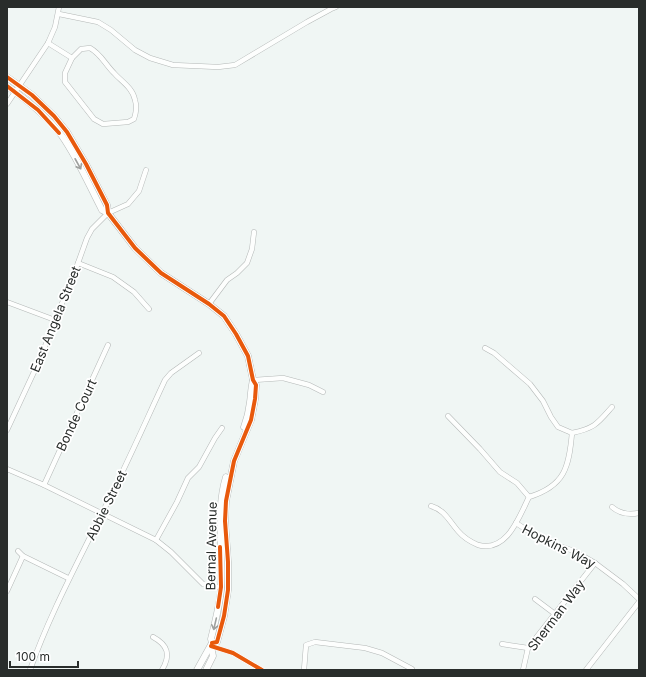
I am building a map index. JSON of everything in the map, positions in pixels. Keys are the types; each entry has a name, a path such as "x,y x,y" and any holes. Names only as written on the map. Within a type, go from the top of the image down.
{"main road":[{"name":"Bernal Avenue","path":"7,78 32,95 54,116 72,139 107,205 108,213"},
{"name":"Bernal Avenue","path":"7,86 38,110 62,136 102,210 108,213 135,248 150,264 170,280 209,304 224,316 248,356 253,380 256,385 251,420 234,461 226,501 225,521 228,562 228,590 224,616 217,642 212,644 197,670"},
{"name":"Bernal Avenue","path":"206,670 213,656 211,639 221,587 220,528 223,487 249,412 253,380"}],"street":[{"path":"7,104 48,42 55,27 60,7"},
{"path":"59,14 98,22 111,30 135,50 150,58 173,65 218,67 235,65 331,8 336,7"},
{"path":"48,42 72,58"},
{"path":"90,48 98,52 113,72 131,90 135,100 136,111 134,119 128,122 103,124 94,119 65,82 65,74 72,58 81,49 90,48"},
{"path":"108,213 128,204 139,191 146,170"},
{"name":"East Angela Street","path":"7,430 40,359 87,238 92,229 108,213"},
{"path":"209,304 227,280 247,263 252,249 254,232"},
{"path":"78,263 113,277 134,292 149,309"},
{"path":"7,302 55,320"},
{"name":"Bonde Court","path":"44,485 108,345"},
{"path":"486,348 530,384 543,401 558,427 572,433 588,430 597,424 612,408"},
{"name":"Abbie Street","path":"30,670 37,649 68,578 102,514 168,376 174,370 199,353"},
{"path":"253,380 283,378 309,385 323,392"},
{"path":"448,416 500,472 517,483 529,497"},
{"path":"156,540 178,502 188,478 199,467 222,428"},
{"path":"431,506 439,508 445,513 460,533 473,543 484,546 494,546 507,537 529,497 540,493 560,479 570,456 572,433"},
{"path":"7,469 44,485 156,540 171,552 203,584 221,587"},
{"path":"612,508 618,513 639,514"},
{"name":"Hopkins Way","path":"516,523 542,540 574,551 595,563 623,584 639,600"},
{"path":"18,551 23,556 68,578"},
{"path":"7,591 23,556"},
{"name":"Sherman Way","path":"522,670 528,648 595,563"},
{"path":"535,599 555,614"},
{"path":"586,670 639,600"},
{"path":"153,637 162,643 167,651 167,660 162,670"},
{"path":"304,670 306,645 315,642 365,648 382,653 412,670"},
{"path":"212,644 232,653 262,670"},
{"path":"502,644 528,648"}],"cycle path":[{"path":"7,77 32,95 54,116 67,132 86,164 107,205 108,213 135,248 161,273 209,304 224,316 248,356 253,380 256,385 255,399 251,420 234,461 226,501 225,521 228,562 228,590 224,616 217,642 212,643"},
{"path":"7,86 38,110 59,133"},
{"path":"218,607 221,587 220,547"},
{"path":"211,646 233,653 262,670"}]}
